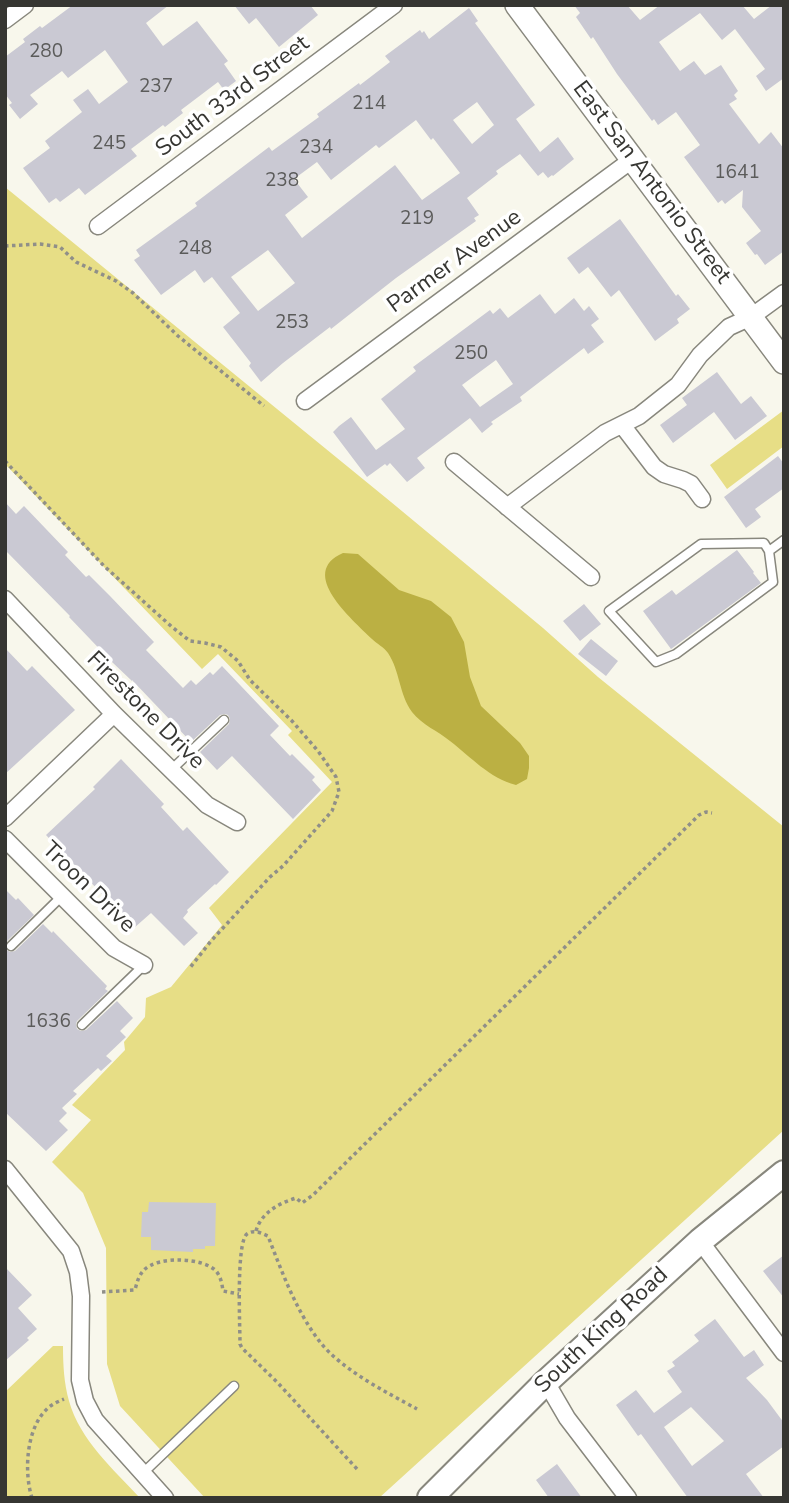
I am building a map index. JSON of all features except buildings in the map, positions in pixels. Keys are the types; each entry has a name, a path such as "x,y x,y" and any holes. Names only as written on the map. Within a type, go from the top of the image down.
{"main road":[{"name":"South King Road","path":"430,1498 546,1382 700,1241 784,1173"}],"street":[{"path":"5,20 25,5"},
{"name":"South 33rd Street","path":"98,226 394,5"},
{"name":"East San Antonio Street","path":"517,5 784,362"},
{"name":"Parmer Avenue","path":"305,401 633,159"},
{"path":"507,507 605,433 639,416 678,385 700,355 729,327 751,317 784,293"},
{"path":"622,425 654,467 664,474 691,484 702,499"},
{"path":"454,462 592,577"},
{"name":"Firestone Drive","path":"5,599 114,714 207,805 237,822"},
{"path":"5,818 114,714"},
{"name":"Troon Drive","path":"5,839 114,948 144,965"},
{"path":"5,1169 71,1251 78,1272 81,1296 80,1380 85,1401 95,1420 165,1498"},
{"path":"700,1241 784,1353"},
{"path":"546,1382 567,1418 628,1498"}],"lane":[{"path":"769,551 784,541"},
{"path":"764,543 769,551 773,582 676,654 656,662 609,611 701,544 764,543"},
{"path":"171,770 225,720"},
{"path":"11,946 62,896"},
{"path":"82,1025 144,965"},
{"path":"143,1473 234,1386"}],"path":[{"path":"5,246 40,244 60,247 76,262 116,281 264,406"},
{"path":"5,461 104,566 172,627 190,641 221,647 238,661 250,680 318,751 336,778 339,792 331,811 211,941 189,969"},
{"path":"256,1231 257,1225 268,1212 286,1201 296,1198 302,1203 313,1195 699,814 712,813"},
{"path":"357,1469 240,1344 239,1294 243,1239 248,1233 256,1231 268,1236 297,1305 321,1343 348,1367 417,1409"},
{"path":"102,1293 135,1290 143,1270 152,1264 163,1261 196,1261 216,1271 223,1291 239,1294"},
{"path":"32,1498 26,1462 36,1425 43,1412 64,1399"}],"shaded area":[{"path":"5,187 391,502 598,677 784,827 784,1130 379,1498 205,1498 120,1406 107,1364 106,1248 83,1193 52,1162 91,1120 72,1105 125,1050 124,1042 145,1017 146,998 171,987 222,925 209,908 332,782 288,735 292,731 218,654 202,669 5,464"},
{"path":"784,410 784,446 727,489 710,465"},
{"path":"343,553 358,554 399,590 431,601 451,617 464,642 470,677 481,706 520,743 529,756 527,779 516,785 497,777 420,721 412,712 404,698 388,653 342,608 327,584 325,572 330,562"},
{"path":"53,1346 63,1346 67,1394 81,1429 98,1453 140,1498 5,1498 5,1392"}]}
